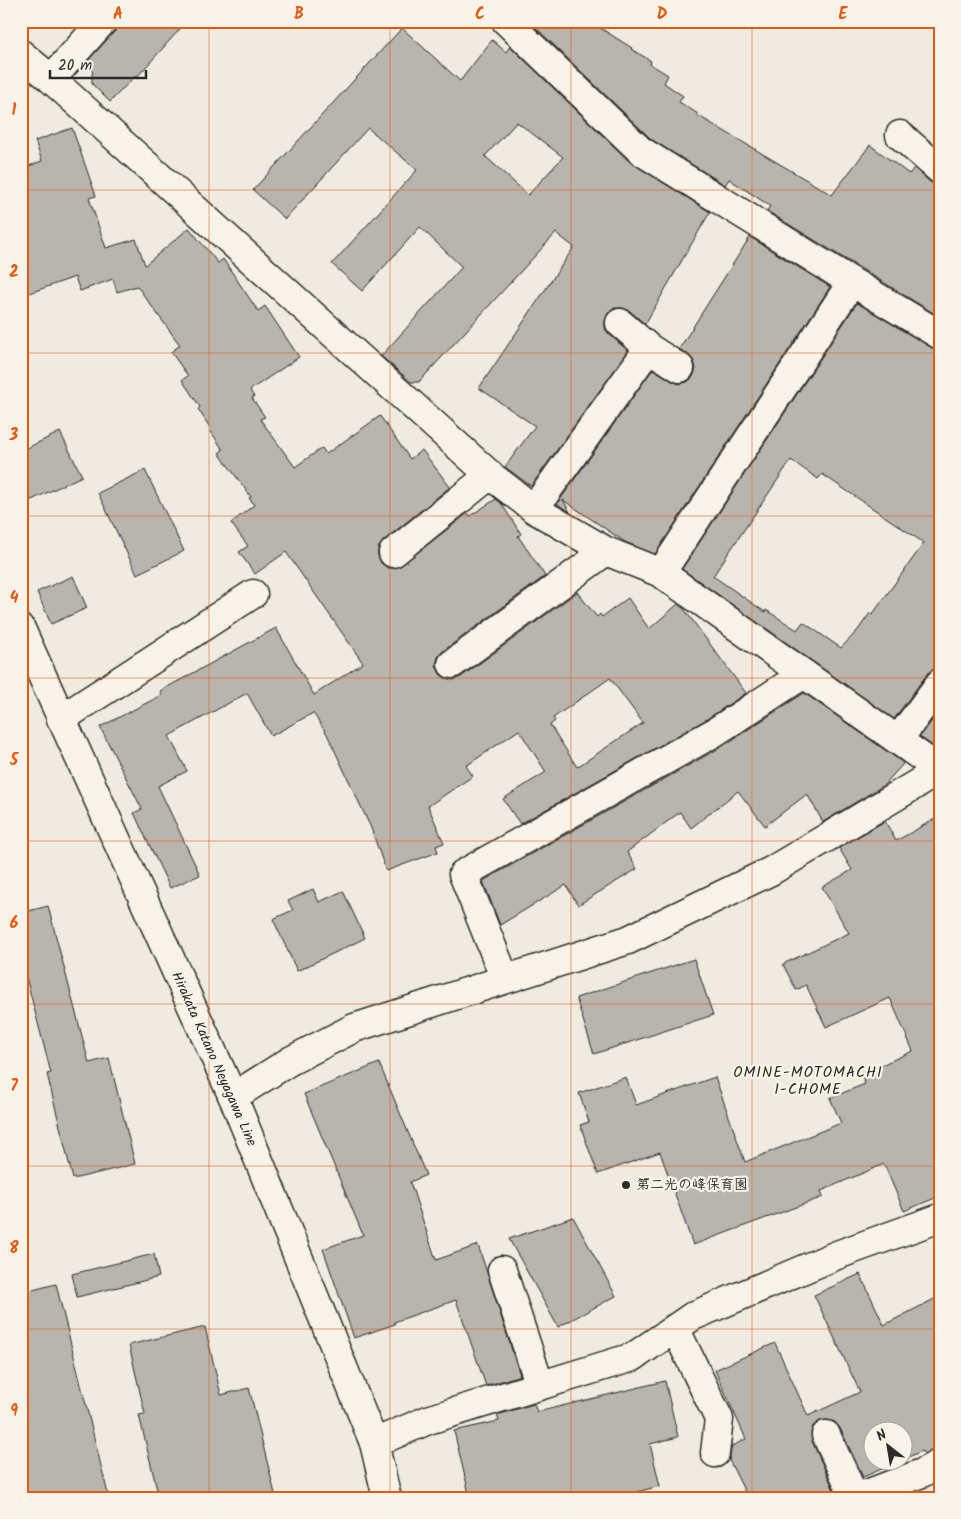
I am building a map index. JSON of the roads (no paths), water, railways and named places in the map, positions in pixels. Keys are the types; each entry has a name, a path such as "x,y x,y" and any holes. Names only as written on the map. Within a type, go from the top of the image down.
{"street":[{"path":"51,80 103,21"},
{"path":"506,21 641,151 852,282 940,334"},
{"path":"21,54 490,475 534,509 606,551 661,573 940,770 771,871 628,940 354,1028 290,1061 233,1097"},
{"path":"900,135 940,170"},
{"path":"661,573 852,282"},
{"path":"620,323 649,348 680,368"},
{"path":"534,509 649,348"},
{"path":"393,553 490,475"},
{"path":"452,664 606,551"},
{"path":"61,719 253,594"},
{"name":"Hirakata Katano Neyagawa Line","path":"21,629 233,1097 374,1443 387,1498"},
{"path":"505,979 463,874 715,732 804,674"},
{"path":"898,740 940,684"},
{"path":"374,1443 428,1420 633,1357 693,1316 837,1255 940,1218"},
{"path":"502,1270 540,1386"},
{"path":"675,1328 719,1419 715,1453"},
{"path":"826,1435 855,1498 922,1473 940,1463"}],"place":[{"name":"第二光の峰保育園","path":"626,1185"}],"district":[{"name":"OMINE-MOTOMACHI 1-CHOME","path":"808,1082"}]}
